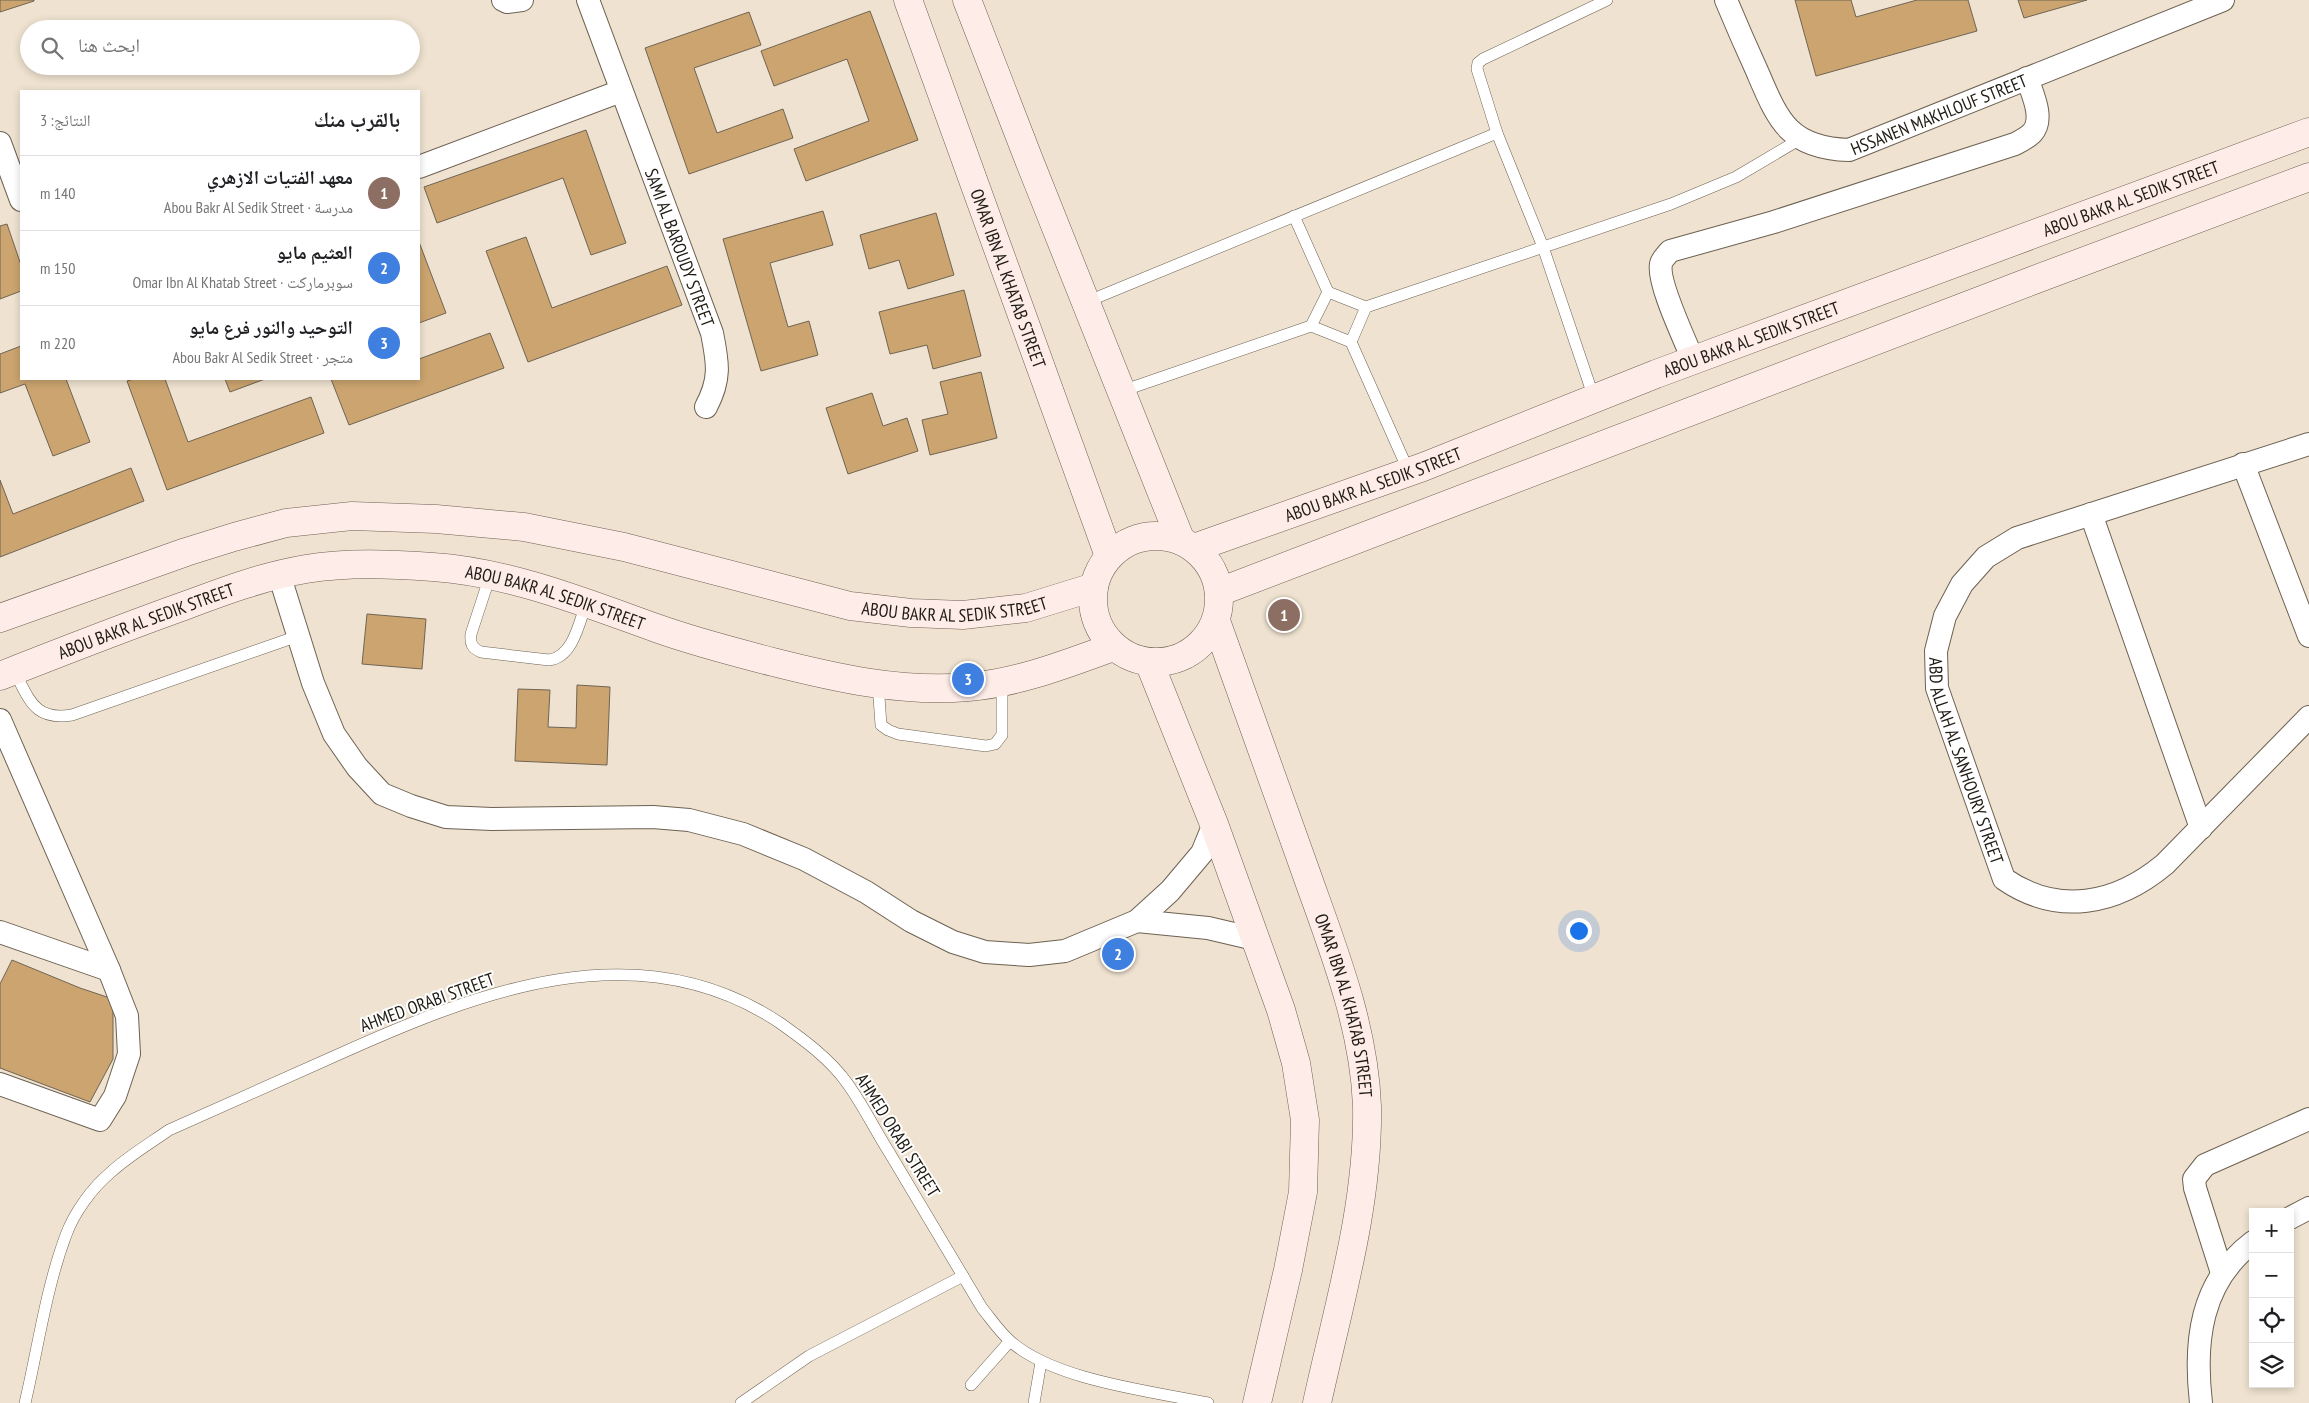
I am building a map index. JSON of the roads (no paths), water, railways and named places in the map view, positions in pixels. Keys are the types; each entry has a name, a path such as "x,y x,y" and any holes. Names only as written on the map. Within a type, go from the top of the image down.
{"street":[{"path":"503,0 507,2 522,0"},
{"name":"SAMI AL BAROUDY STREET","path":"588,0 712,332 718,375 714,392 706,407"},
{"name":"OMAR IBN AL KHATAB STREET","path":"908,0 1109,556"},
{"path":"967,0 1086,302 1188,544"},
{"name":"HSSANEN MAKHLOUF STREET","path":"1726,0 1776,114 1790,130 1802,138 1829,149 1848,150 2223,0"},
{"path":"1693,360 1666,292 1661,272 1662,262 1670,251 1774,222 2016,144 2034,132 2038,121 2037,110 2027,78"},
{"path":"420,167 621,91"},
{"name":"ABOU BAKR AL SEDIK STREET","path":"1188,544 1409,472 1693,360 2309,132"},
{"path":"0,143 20,197"},
{"path":"1220,592 2043,276 2309,177"},
{"name":"ABD ALLAH AL SANHOURY STREET","path":"2309,444 2017,538 1986,557 1962,584 1944,616 1936,651 1937,688 2004,879 2021,890 2040,898 2060,902 2103,898 2126,891 2147,880 2201,828 2309,717"},
{"path":"2243,464 2309,636"},
{"path":"2091,514 2201,828"},
{"name":"ABOU BAKR AL SEDIK STREET","path":"0,618 186,552 234,537 286,523 352,516 436,519 524,527 624,547 850,606 912,613 963,615 1026,608 1094,587"},
{"path":"1160,536 1188,544 1207,560 1216,576 1220,592 1216,621 1199,646 1183,656 1164,662 1149,662 1134,658 1113,647 1098,625 1093,606 1094,587 1109,556 1119,547 1138,538 1160,536"},
{"name":"ABOU BAKR AL SEDIK STREET","path":"7,674 164,613 279,574 309,568 347,565 438,567 490,576 587,602 659,629 728,651 812,672 878,683 967,688 1002,682 1044,671 1113,647"},
{"path":"279,574 313,683 334,734 357,767 382,794 446,817 492,819 653,817 698,822 743,834 804,859 866,892 911,920 952,942 985,952 1029,955 1065,951 1137,922 1170,891 1202,853 1214,824"},
{"name":"OMAR IBN AL KHATAB STREET","path":"1216,621 1318,906 1353,1014 1364,1066 1366,1116 1360,1203 1317,1403"},
{"path":"1149,662 1214,824 1281,1010 1296,1063 1305,1120 1303,1192 1288,1270 1256,1403"},
{"path":"0,720 109,970 127,1016 129,1054 115,1096 100,1120 0,1084"},
{"path":"1137,922 1208,928 1255,939"},
{"path":"0,932 109,970"},
{"path":"2222,1273 2195,1188 2194,1178 2205,1165 2309,1119"},
{"path":"2294,1216 2309,1208"},
{"path":"2201,1403 2197,1367 2199,1340 2206,1309 2222,1273 2240,1252 2249,1245"}],"lane":[{"path":"1594,398 1543,247 1496,132 1478,75 1478,63 1607,0"},
{"path":"1086,302 1496,132"},
{"path":"1294,216 1328,292 1366,307 1710,188 1736,177 1802,138"},
{"path":"1311,326 1328,292"},
{"path":"1351,342 1366,307"},
{"path":"1122,390 1311,326 1351,342 1409,472"},
{"path":"490,576 470,642 474,649 481,652 549,660 558,659 565,654 569,647 587,602"},
{"path":"7,674 40,712 56,718 72,715 298,636"},
{"path":"878,683 881,725 888,730 898,734 986,746 995,744 1002,735 1002,682"},
{"name":"AHMED ORABI STREET","path":"25,1403 55,1270 66,1234 85,1202 109,1173 138,1151 169,1130 408,1023 477,999 525,986 584,976 645,975 705,985 759,1009 807,1041 847,1082 982,1308 1010,1341 1041,1362 1074,1375 1208,1403"},
{"path":"741,1403 809,1356 963,1276"},
{"path":"971,1384 1010,1341"},
{"path":"1034,1403 1041,1362"}],"place":[{"name":"معهد الفتيات الازهري","path":"1284,615"},
{"name":"التوحيد والنور فرع مايو","path":"968,679"},
{"name":"العثيم مايو","path":"1118,954"}]}
